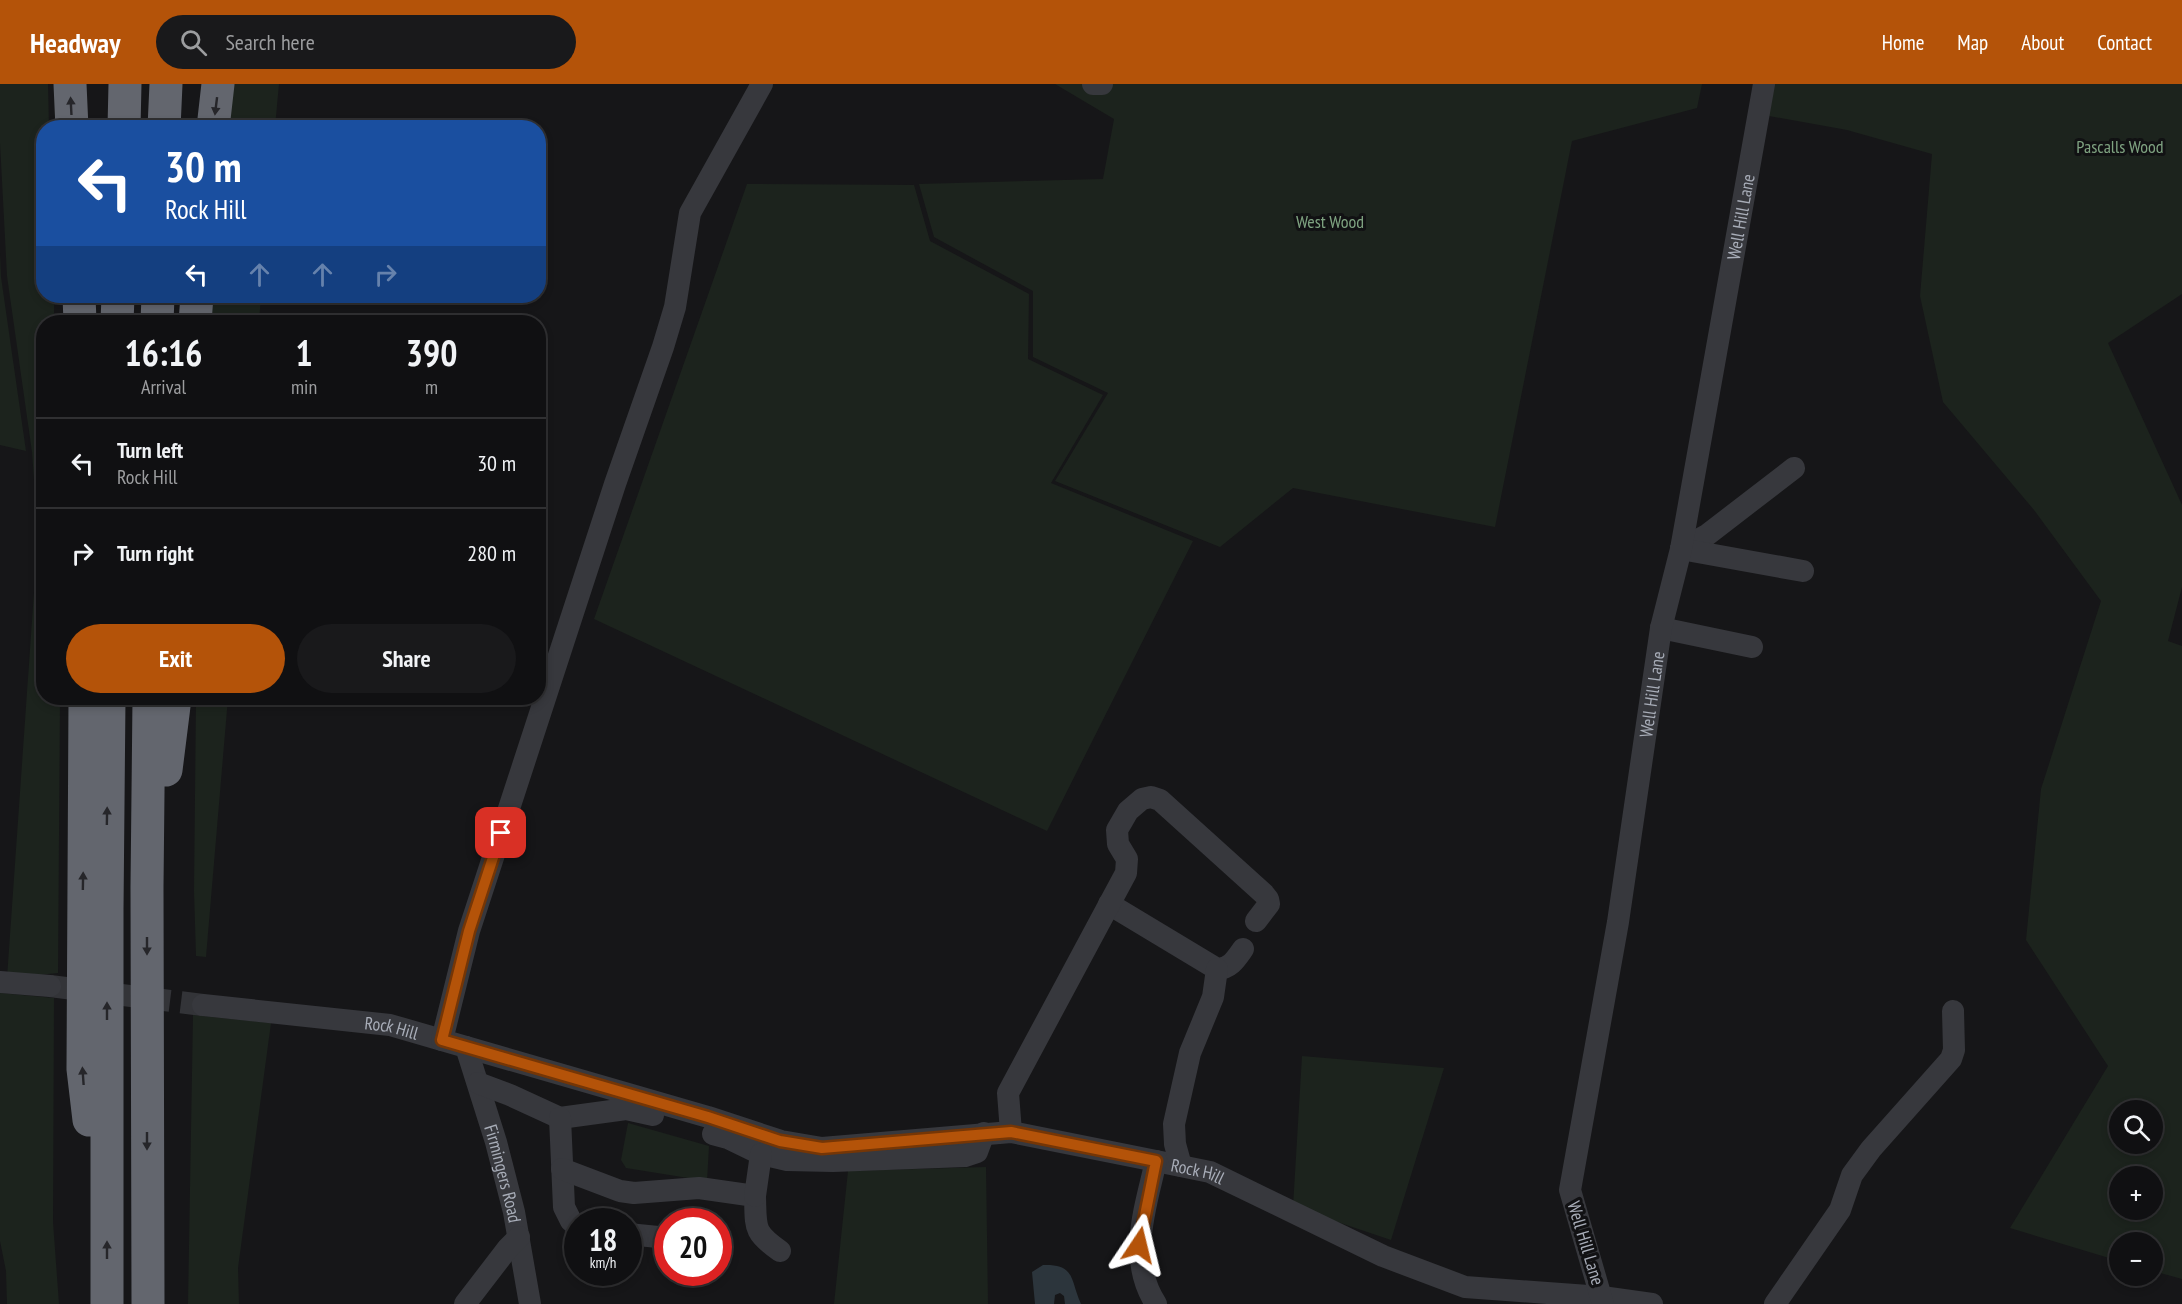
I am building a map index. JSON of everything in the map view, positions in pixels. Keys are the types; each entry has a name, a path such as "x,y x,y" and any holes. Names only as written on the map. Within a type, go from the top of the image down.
{"highway":[{"path":"70,84 72,120"},
{"path":"123,120 125,84"},
{"path":"164,120 165,84"},
{"path":"214,120 218,84"},
{"path":"85,705 83,1069 86,1102 106,1195"},
{"path":"107,1304 109,705"},
{"path":"148,1304 149,705"},
{"path":"147,887 174,705"}],"street":[{"path":"546,696 675,307 690,213 762,84"},
{"path":"1093,84 1102,84"},
{"name":"Well Hill Lane","path":"1603,1301 1570,1190 1618,922 1661,628 1681,549 1764,84"},
{"path":"1681,549 1707,535 1794,468"},
{"path":"1681,549 1803,571"},
{"path":"1661,628 1752,647"},
{"path":"442,1040 473,920 543,705"},
{"path":"1011,1132 1008,1093 1126,873 1126,859 1118,844 1117,830 1128,811 1142,799 1151,797 1160,800 1268,899 1269,904 1256,921"},
{"path":"1109,904 1217,969 1223,969 1234,961 1242,949"},
{"path":"1181,1166 1174,1144 1174,1124 1190,1053 1213,997 1217,969"},
{"path":"0,982 50,986"},
{"name":"Rock Hill","path":"203,1005 390,1025 708,1117 780,1141 822,1148 1011,1132 1181,1166 1210,1172 1383,1256 1465,1287 1652,1304"},
{"path":"1775,1304 1840,1210 1852,1175 1871,1149 1951,1059 1954,1050 1953,1011"},
{"name":"Firmingers Road","path":"466,1047 514,1212 530,1304"},
{"path":"478,1083 560,1118 626,1109 728,1138 761,1154 787,1160 965,1156 977,1152 984,1133"},
{"path":"560,1118 564,1208"},
{"path":"761,1154 754,1196 756,1228 762,1239 780,1251"},
{"path":"1156,1161 1139,1245 1144,1279 1156,1304"},
{"path":"562,1169 620,1191 634,1193 699,1188 754,1196"},
{"path":"465,1304 519,1237"}],"green space":[{"path":"0,84 48,84 49,120 36,120 36,303 54,303 54,315 36,315 36,507 32,452 7,276 0,143"},
{"path":"231,84 279,84 276,120 227,120"},
{"name":"West Wood","path":"1055,84 1702,84 1697,108 1572,141 1495,527 1293,488 1220,547 1055,481 1108,393 1033,357 1033,291 934,237 919,184 1103,179 1114,119"},
{"name":"Pascalls Wood","path":"1764,84 2182,84 2182,294 2108,343 2182,505 2182,587 2168,641 2182,646 2182,1279 2163,1274 2163,1232 2109,1232 2109,1258 2010,1228 2108,1066 2026,940 2041,789 2101,601 2034,510 1943,402 1920,296 1932,154 1847,130 1758,114"},
{"path":"747,184 914,185 930,241 1029,294 1028,359 1103,395 1051,483 1193,541 1047,831 594,619"},
{"path":"0,253 1,277 26,451 0,445"},
{"path":"209,303 260,303 260,315 209,315"},
{"path":"36,564 36,705 60,705 58,973 7,978"},
{"path":"196,705 227,705 206,957 196,956 194,891"},
{"path":"0,993 54,998 53,1222 59,1304 7,1304 6,1271 0,1241"},
{"path":"193,1015 271,1023 238,1268 239,1304 188,1304"},
{"path":"1302,1056 1444,1068 1391,1240 1293,1207"},
{"path":"628,1123 709,1146 707,1181 626,1168 621,1160"},
{"path":"986,1167 988,1304 834,1304 848,1171"}],"shaded area":[{"path":"1043,1265 1054,1265 1067,1271 1081,1304 1065,1304 1064,1296 1060,1293 1055,1295 1054,1304 1035,1304 1032,1272"}],"tunnel":[{"path":"50,986 203,1005"}],"route":[{"path":"501,833 469,931 442,1040 708,1117 780,1141 822,1148 1011,1132 1156,1161 1139,1245"}]}
